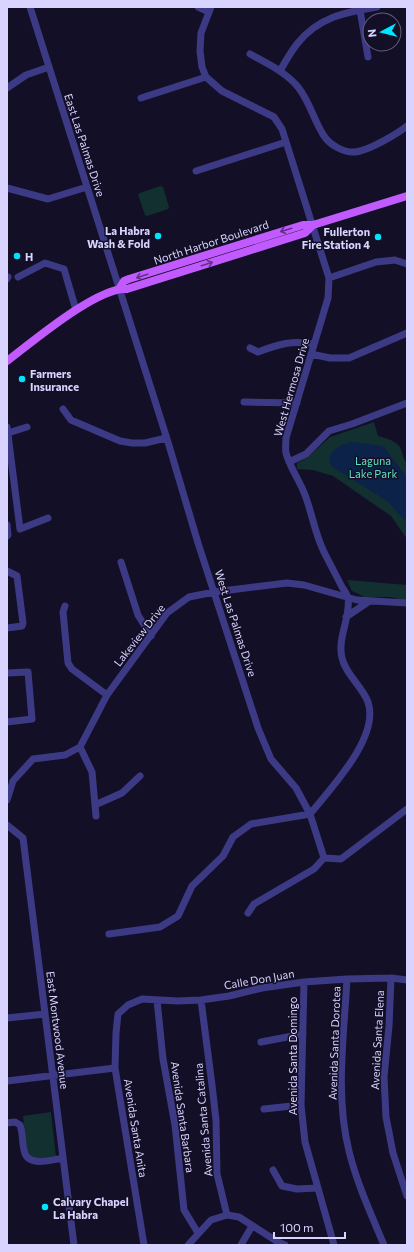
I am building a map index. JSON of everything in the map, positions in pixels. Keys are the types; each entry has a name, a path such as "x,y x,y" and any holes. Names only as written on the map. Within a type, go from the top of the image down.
{"main road":[{"name":"North Harbor Boulevard","path":"7,361 40,334 63,318 105,294 119,288 127,289 305,233 312,225 407,196"}],"street":[{"name":"East Las Palmas Drive","path":"30,7 119,288"},
{"path":"141,98 206,77 202,67 200,51 202,32 210,9 198,7"},
{"path":"280,71 297,44 316,26 338,15 377,7"},
{"path":"360,10 368,57"},
{"path":"250,54 280,71 297,86 308,102 324,136 331,144 341,149 355,152 370,147 407,126"},
{"path":"7,88 26,75 49,67"},
{"name":"West Hermosa Drive","path":"206,77 222,91 274,117 282,129 329,278 328,298 286,442 286,452 289,462 306,496 323,550 348,597"},
{"path":"196,171 286,142"},
{"path":"7,188 48,199 87,187"},
{"path":"329,278 376,262 395,260 407,264"},
{"path":"18,277 45,263 64,269 76,310"},
{"name":"West Las Palmas Drive","path":"119,288 258,728 271,759 296,788 310,814 324,858"},
{"path":"311,354 330,358 348,358 407,333"},
{"path":"250,348 258,352 280,344 300,342 314,344"},
{"path":"244,402 297,403"},
{"path":"289,462 306,454 329,431 352,424 406,403"},
{"path":"62,409 71,420 120,441 145,443 166,438"},
{"path":"27,427 7,430 20,528 48,518"},
{"path":"7,525 7,536"},
{"path":"121,562 138,615 151,636"},
{"path":"7,571 17,576 23,623 22,626 7,628"},
{"name":"Lakeview Drive","path":"80,747 107,695 167,613 190,597 214,592 287,583 304,585 368,602 407,603"},
{"path":"108,934 160,927 178,916 192,886 223,856 233,837 251,824 310,814 340,778 354,757 364,737 369,724 370,712 366,699 347,670 342,657 342,640 348,597"},
{"path":"346,617 368,602"},
{"path":"65,606 63,612 68,663 72,669 107,695"},
{"path":"7,673 28,672 32,720 7,722"},
{"path":"7,800 13,781 33,759 65,755 80,747 92,772 96,816"},
{"path":"95,805 122,793 140,776"},
{"path":"248,913 254,904 314,869 324,858 341,859 407,809"},
{"name":"East Montwood Avenue","path":"7,825 23,838 74,1245"},
{"name":"Calle Don Juan","path":"118,1014 128,1005 142,999 201,1000 229,996 262,988 304,982 391,978 407,980"},
{"name":"Avenida Santa Elena","path":"391,978 389,1026 384,1077 386,1117 393,1153 407,1196"},
{"name":"Avenida Santa Dorotea","path":"347,979 341,1089 343,1120 348,1150 357,1180 384,1245"},
{"name":"Avenida Santa Domingo","path":"304,982 301,1105 305,1142 334,1245"},
{"name":"Avenida Santa Barbara","path":"157,1000 163,1059 175,1125 184,1210 198,1233"},
{"name":"Avenida Santa Catalina","path":"201,1000 214,1099 218,1174 227,1215"},
{"path":"7,1018 45,1014"},
{"name":"Avenida Santa Anita","path":"118,1014 115,1068 144,1245"},
{"path":"260,1042 303,1034"},
{"path":"7,1081 115,1068"},
{"path":"264,1109 301,1105"},
{"path":"7,1123 18,1123 20,1126 25,1154 29,1159 34,1161 63,1158"},
{"path":"273,1170 282,1186 297,1189 317,1188"},
{"path":"188,1245 211,1220 227,1215 239,1217 285,1245"},
{"path":"242,1245 252,1226"}],"green space":[{"path":"160,186 163,187 169,207 168,209 147,216 145,215 138,195"},
{"name":"Laguna Lake Park","path":"374,422 378,436 395,442 400,448 407,463 407,539 391,516 333,476 313,470 297,469 297,463 308,457 330,437"},
{"path":"347,580 407,585 407,601 391,597 365,597 352,591"},
{"path":"51,1112 56,1157 35,1159 27,1152 23,1116"}],"water":[{"path":"353,442 383,446 407,477 407,523 387,501 331,466 330,456 332,452 344,444"}],"place":[{"name":"La Habra Wash & Fold","path":"158,236"},
{"name":"Fullerton Fire Station 4","path":"378,237"},
{"name":"H","path":"17,256"},
{"name":"Farmers Insurance","path":"22,379"},
{"name":"Calvary Chapel La Habra","path":"45,1207"}]}
